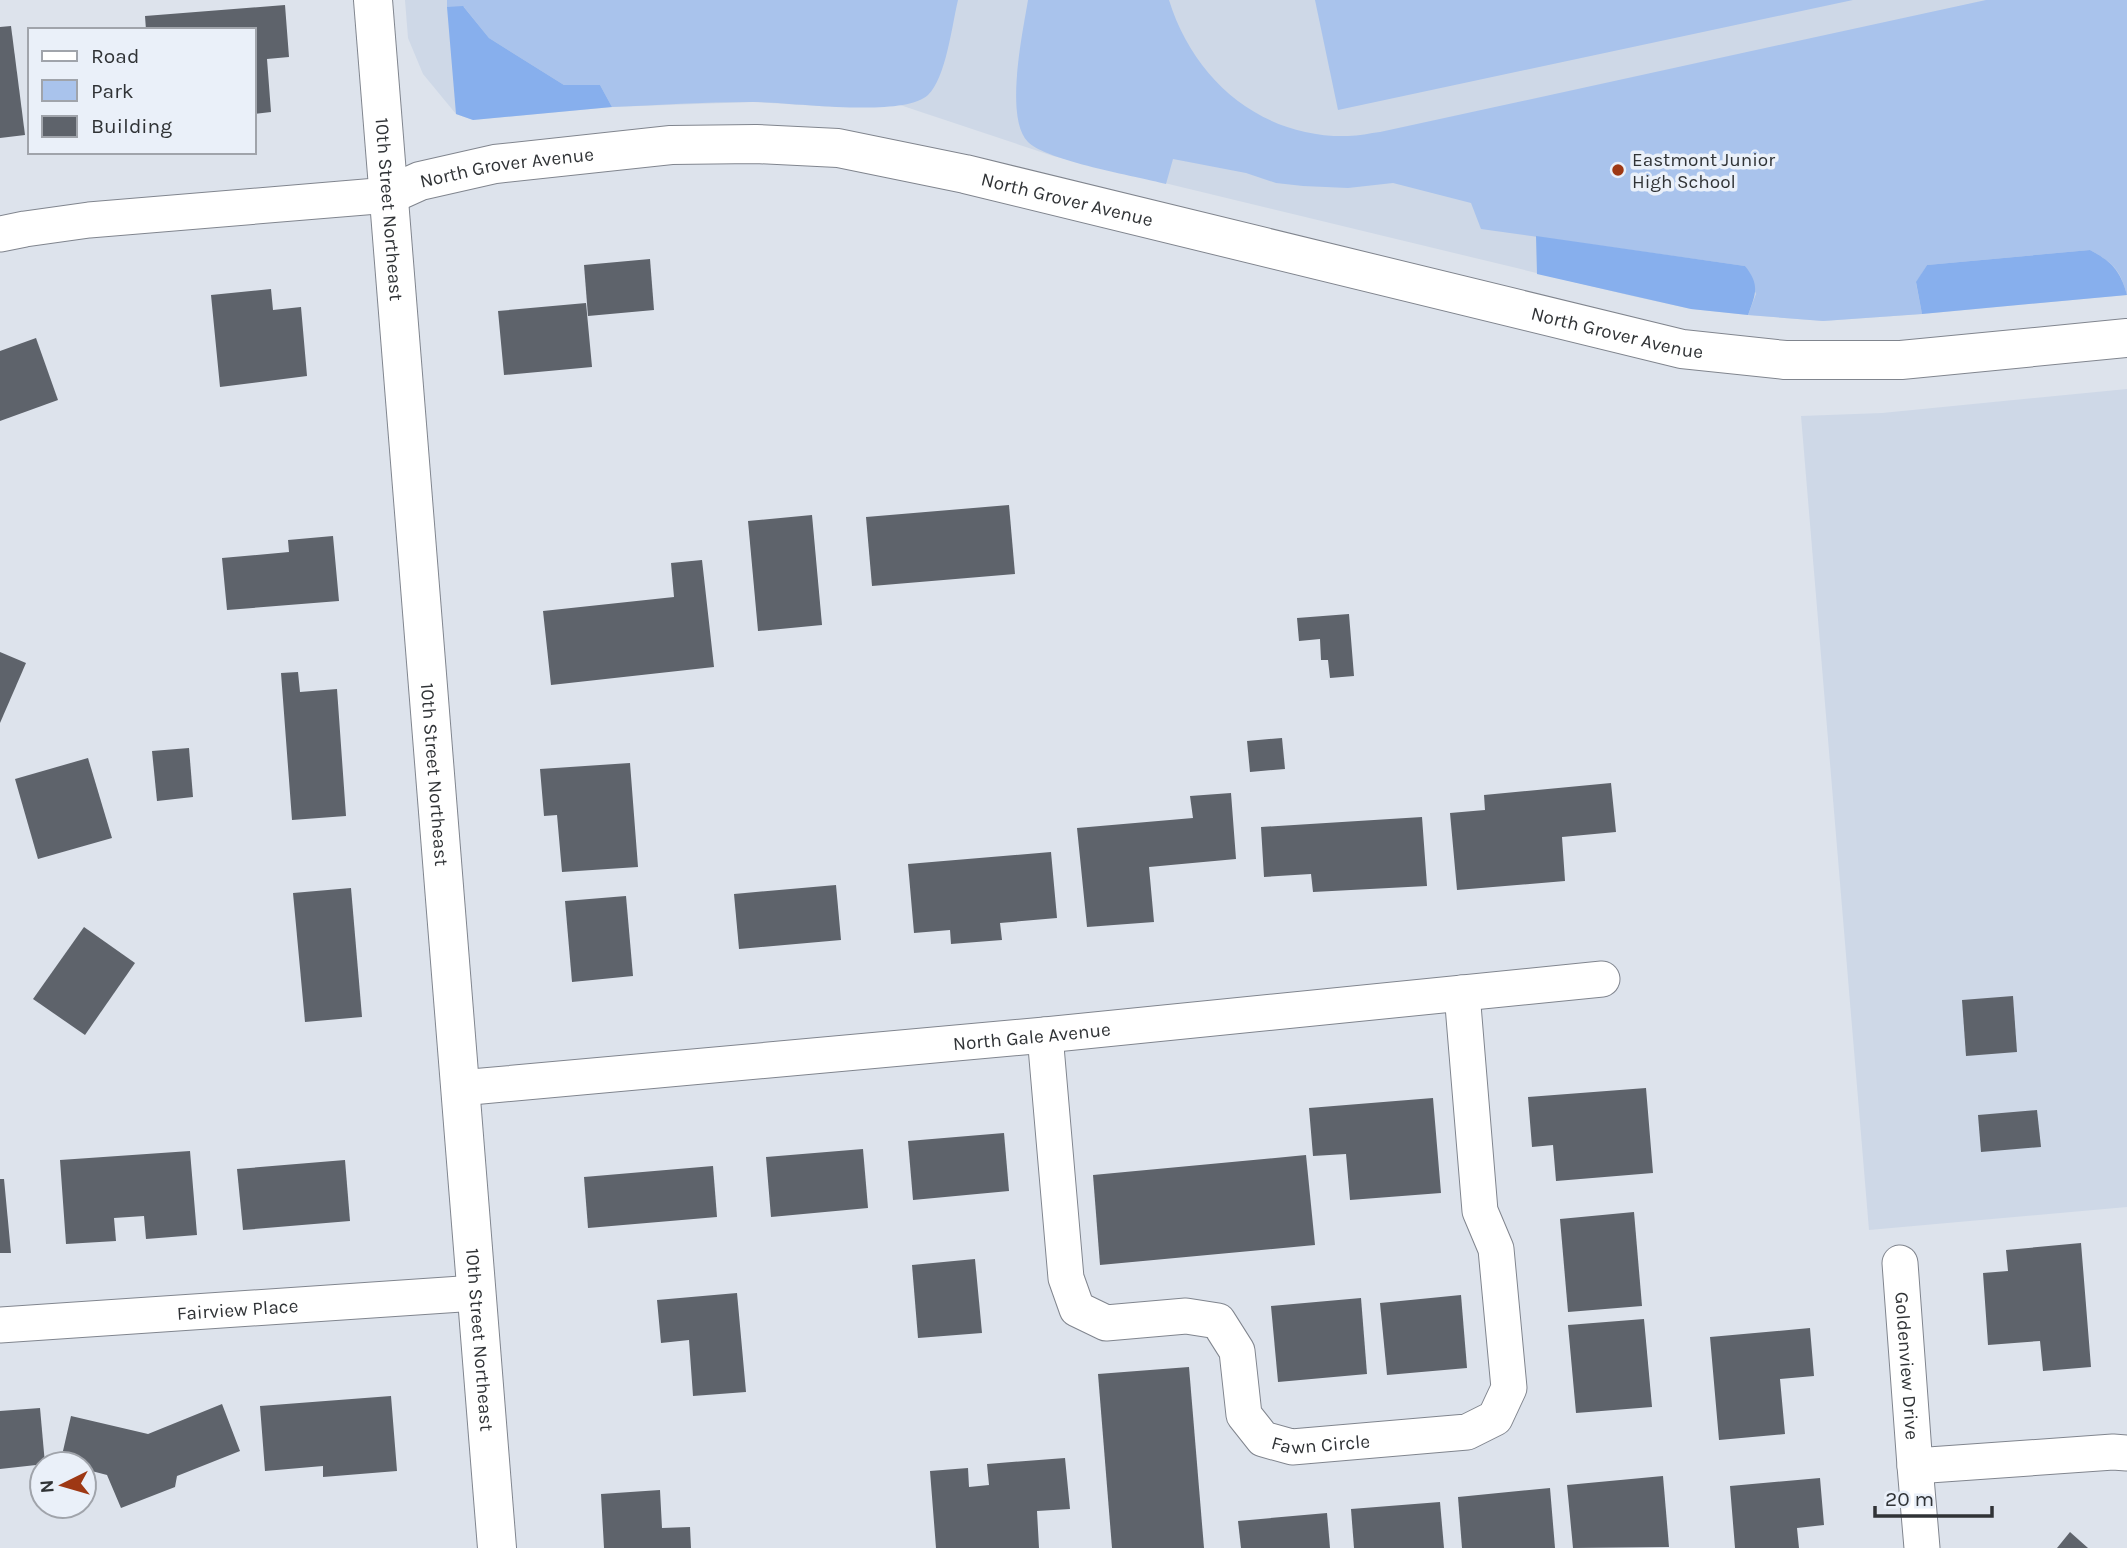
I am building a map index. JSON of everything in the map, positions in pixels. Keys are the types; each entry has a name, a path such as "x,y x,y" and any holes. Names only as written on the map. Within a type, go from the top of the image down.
{"street":[{"name":"10th Street Northeast","path":"373,0 497,1548"},
{"name":"North Grover Avenue","path":"0,234 89,220 389,195 420,181 495,164 671,145 756,144 838,148 965,174 1682,349 1785,360 1901,360 2127,338"},
{"name":"North Gale Avenue","path":"460,1087 1045,1035 1602,979"},
{"name":"Fawn Circle","path":"1045,1035 1066,1278 1077,1309 1106,1323 1186,1316 1218,1321 1237,1351 1244,1415 1263,1438 1292,1447 1467,1432 1495,1418 1509,1388 1496,1249 1480,1211 1462,993"},
{"name":"Goldenview Drive","path":"1900,1263 1916,1466 2127,1453"},
{"name":"Fairview Place","path":"0,1325 476,1293"},
{"path":"1916,1466 1922,1548"}],"shaded area":[{"name":"Eastmont Junior High School","path":"405,0 2127,0 2127,295 1823,321 1691,309 1053,156 900,105 836,107 753,102 612,107 473,120 456,114 423,74 408,38"},
{"path":"463,6 489,38 564,85 600,85 612,107 473,120 456,114 447,7"},
{"path":"1536,236 1745,266 1755,284 1753,301 1748,315 1691,309 1537,274"},
{"path":"2090,250 2114,268 2127,295 1922,314 1916,282 1927,265"},
{"path":"2127,389 2127,1207 1869,1230 1801,416 1882,413"}],"green space":[{"path":"447,0 958,0 951,37 939,76 928,95 914,102 870,107 750,102 612,107 600,85 564,85 489,38 464,7 447,7"},
{"path":"1028,0 1169,0 1180,29 1195,56 1214,79 1236,99 1260,115 1287,127 1317,134 1356,136 1986,0 2127,0 2127,295 2122,279 2114,268 2090,250 1927,265 1916,283 1922,314 1823,321 1748,315 1756,294 1745,266 1481,229 1471,203 1393,183 1348,188 1303,186 1276,183 1246,173 1173,159 1166,184 1093,167 1038,149 1028,142 1021,130 1017,114 1017,74"},
{"path":"1315,0 1853,0 1338,110"}],"building":[{"path":"285,5 289,57 267,59 271,112 256,114 256,28 146,28 145,16"},
{"path":"11,26 25,135 0,138 0,27"},
{"path":"650,259 654,310 588,316 584,265"},
{"path":"271,289 273,310 301,307 307,376 220,387 211,295"},
{"path":"586,303 592,367 504,375 498,311"},
{"path":"36,338 58,400 0,421 0,351"},
{"path":"1009,505 1015,574 872,586 866,517"},
{"path":"812,515 822,625 758,631 748,521"},
{"path":"333,536 339,601 227,610 222,558 289,552 288,540"},
{"path":"702,560 714,667 551,685 543,611 674,597 671,563"},
{"path":"1349,614 1354,676 1330,678 1328,660 1321,660 1320,639 1299,641 1297,618"},
{"path":"0,652 26,663 0,723"},
{"path":"298,672 300,692 337,689 346,816 292,820 281,673"},
{"path":"1282,738 1285,769 1250,772 1247,741"},
{"path":"189,748 193,797 157,801 152,751"},
{"path":"88,758 112,838 38,859 15,779"},
{"path":"630,763 638,867 562,872 557,815 544,816 540,769"},
{"path":"1611,783 1616,832 1562,837 1565,881 1457,890 1450,813 1485,810 1484,795"},
{"path":"1231,793 1236,859 1149,867 1154,922 1087,927 1077,828 1193,818 1190,796"},
{"path":"1422,817 1427,886 1313,892 1311,874 1264,877 1261,827"},
{"path":"1051,852 1057,918 1000,923 1002,940 951,944 950,930 914,933 908,864"},
{"path":"836,885 841,940 739,949 734,894"},
{"path":"351,888 362,1017 305,1022 293,893"},
{"path":"626,896 633,976 572,982 565,901"},
{"path":"84,927 135,963 85,1035 33,999"},
{"path":"2013,996 2017,1052 1966,1056 1962,1000"},
{"path":"1646,1088 1653,1173 1556,1181 1553,1145 1532,1147 1528,1097"},
{"path":"1433,1098 1441,1193 1350,1200 1346,1154 1313,1156 1309,1108"},
{"path":"2037,1110 2041,1147 1981,1152 1978,1115"},
{"path":"1004,1133 1009,1191 913,1200 908,1141"},
{"path":"863,1149 868,1208 771,1217 766,1157"},
{"path":"190,1151 197,1235 146,1239 144,1216 114,1218 116,1241 66,1244 60,1160"},
{"path":"1306,1155 1315,1245 1100,1265 1093,1175"},
{"path":"345,1160 350,1221 243,1230 237,1169"},
{"path":"713,1166 717,1217 588,1228 584,1177"},
{"path":"0,1179 4,1179 11,1253 0,1253"},
{"path":"1634,1212 1642,1306 1568,1312 1560,1219"},
{"path":"2081,1243 2091,1367 2043,1371 2040,1341 1988,1345 1983,1273 2008,1271 2006,1250"},
{"path":"975,1259 982,1333 918,1338 912,1265"},
{"path":"737,1293 746,1392 693,1396 689,1340 661,1343 657,1300"},
{"path":"1461,1295 1467,1368 1387,1375 1380,1303"},
{"path":"1361,1298 1367,1374 1278,1382 1271,1306"},
{"path":"1644,1319 1652,1407 1576,1413 1568,1325"},
{"path":"1810,1328 1814,1376 1780,1379 1785,1434 1719,1440 1710,1337"},
{"path":"1189,1367 1204,1548 1112,1548 1098,1374"},
{"path":"391,1396 397,1471 323,1477 323,1466 265,1471 260,1406"},
{"path":"222,1404 240,1451 177,1476 175,1487 121,1508 107,1475 98,1473 98,1450 63,1450 71,1416 148,1434"},
{"path":"40,1408 44,1450 28,1450 28,1466 0,1469 0,1411"},
{"path":"1065,1458 1070,1509 1037,1511 1039,1548 936,1548 930,1471 968,1468 969,1487 989,1485 987,1464"},
{"path":"1663,1476 1669,1547 1573,1548 1567,1485"},
{"path":"1820,1478 1824,1525 1797,1528 1799,1548 1735,1548 1730,1486"},
{"path":"1550,1488 1555,1548 1462,1548 1458,1497"},
{"path":"660,1490 662,1528 690,1527 691,1548 604,1548 601,1494"},
{"path":"1440,1502 1444,1548 1354,1548 1351,1509"},
{"path":"1327,1513 1330,1548 1241,1548 1238,1521"},
{"path":"2070,1532 2088,1548 2057,1548"}],"place":[{"name":"Eastmont Junior High School","path":"1618,170"}]}
